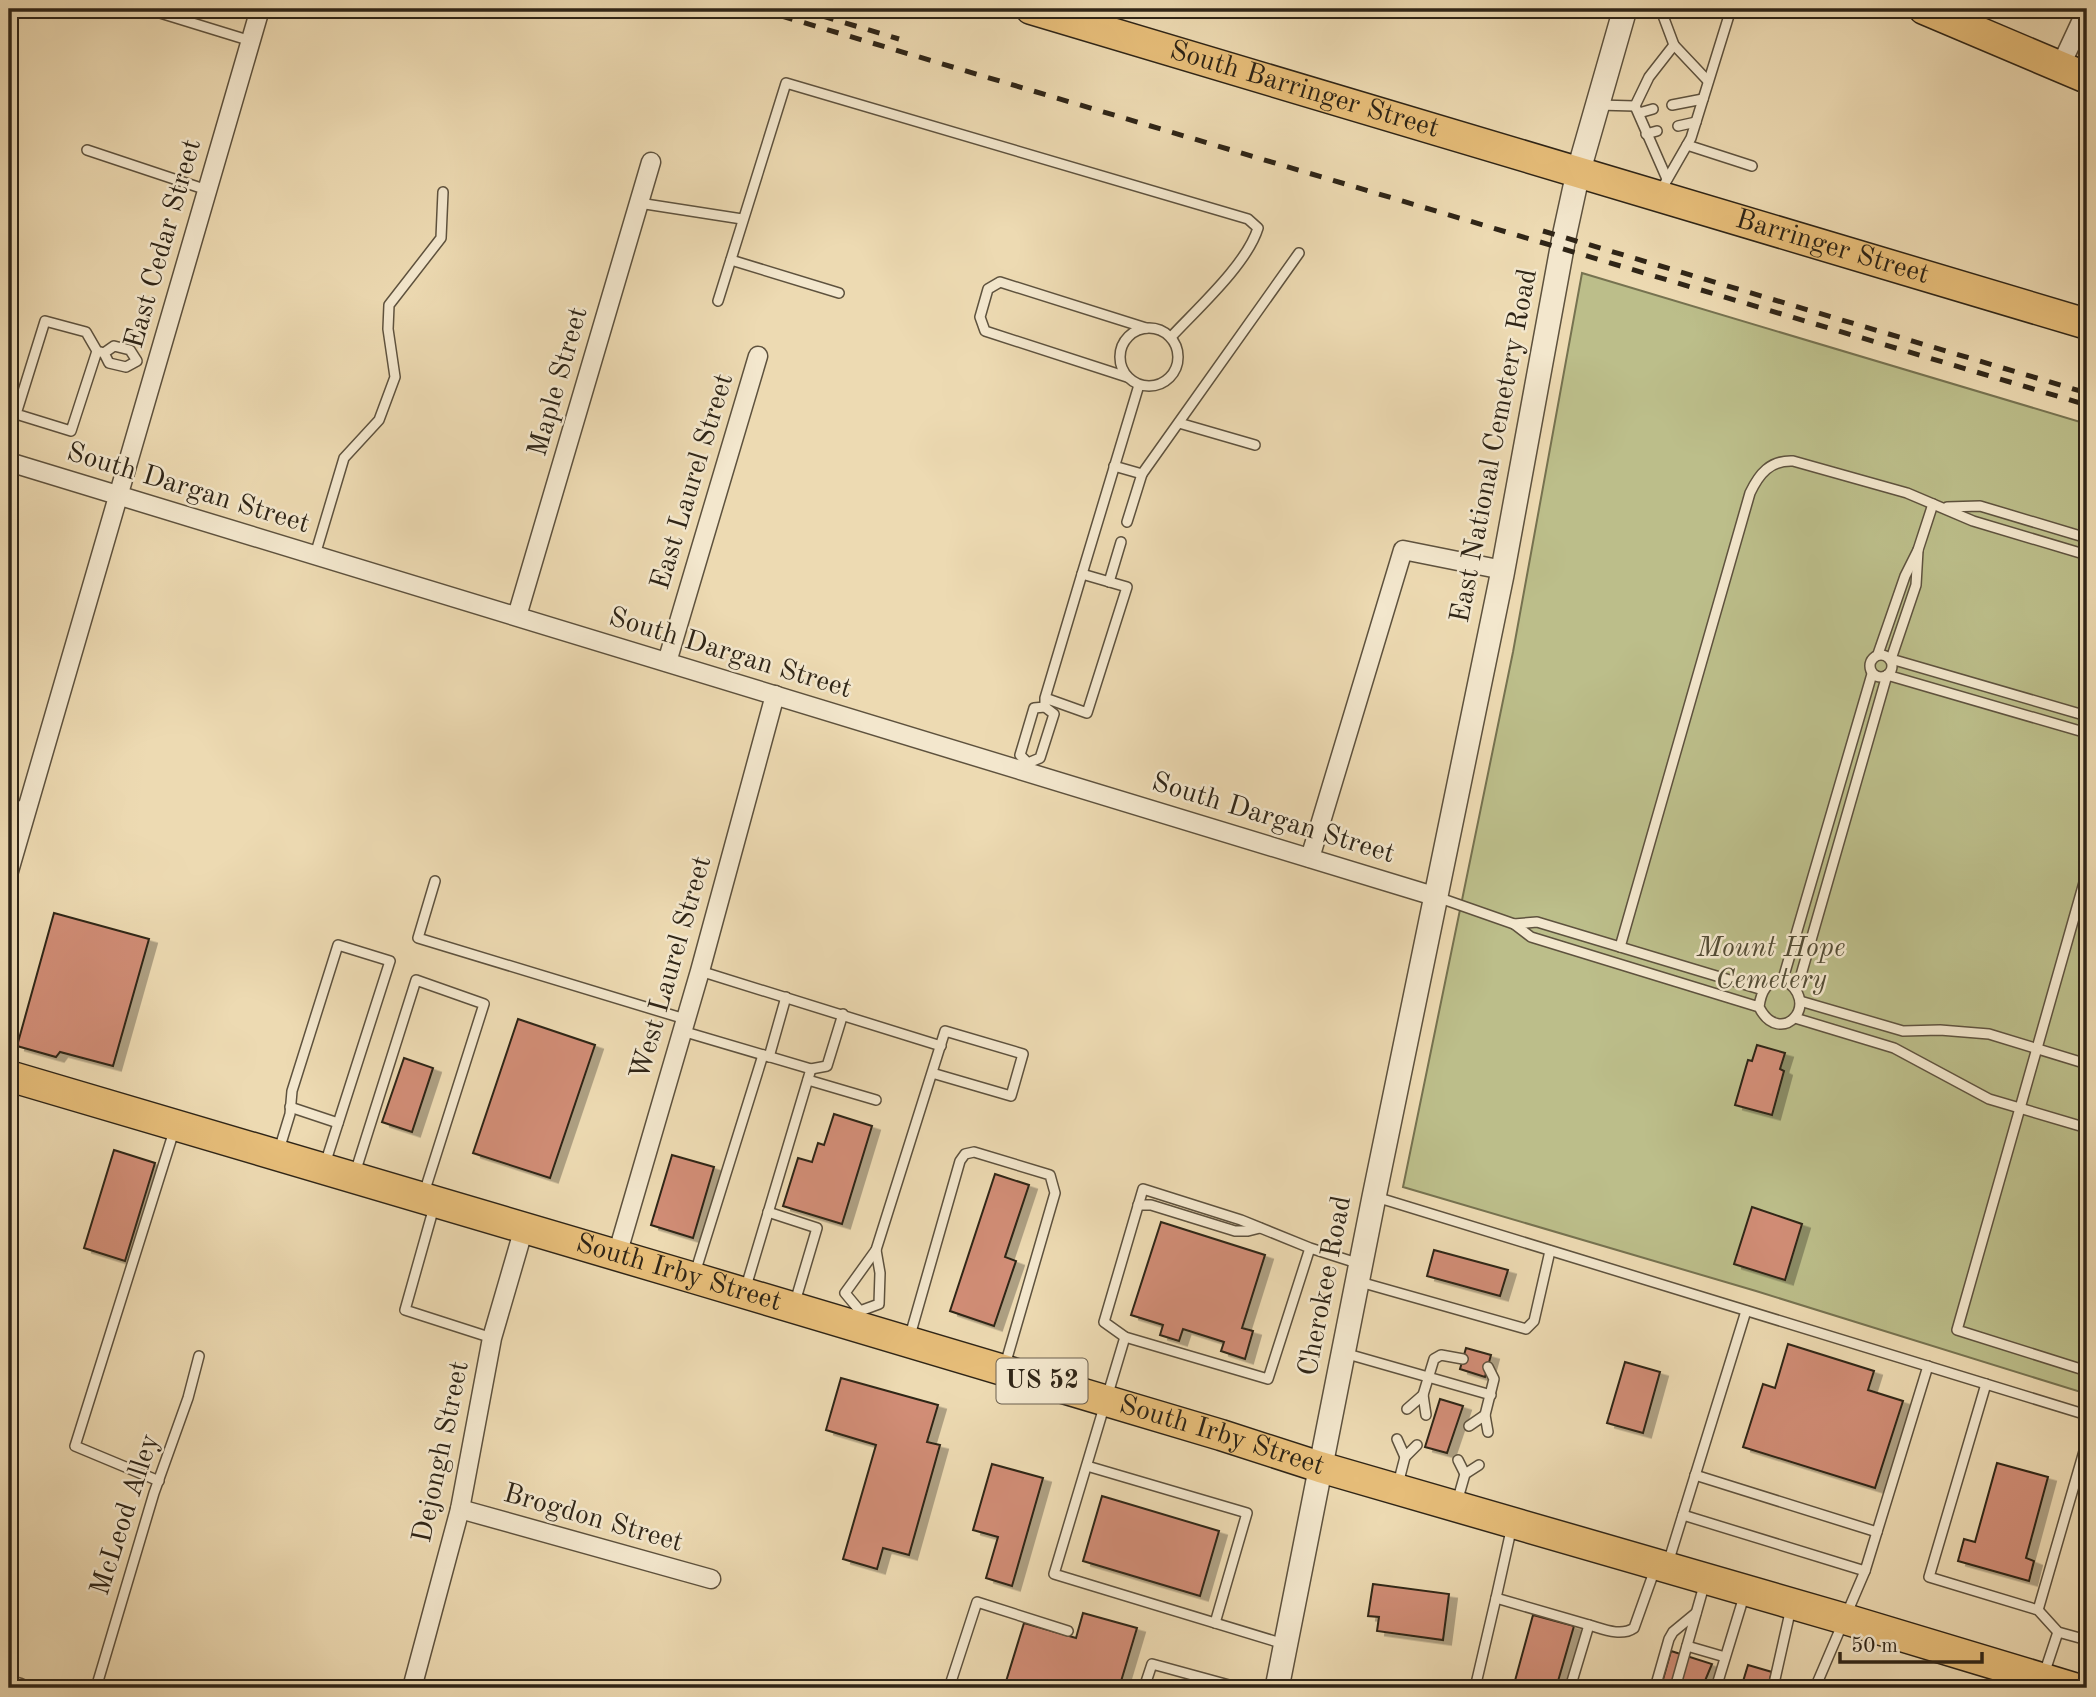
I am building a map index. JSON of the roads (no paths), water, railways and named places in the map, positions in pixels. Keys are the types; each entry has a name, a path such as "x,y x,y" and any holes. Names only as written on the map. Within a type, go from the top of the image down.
{"main road":[{"name":"South Barringer Street","path":"1031,9 1578,173"},
{"path":"1924,9 1959,20 2087,78"},
{"name":"Barringer Street","path":"1578,173 1662,188 2087,324"},
{"name":"South Irby Street","path":"9,1076 793,1307 857,1318 908,1342 1320,1467 2074,1688"}],"street":[{"name":"East Cedar Street","path":"9,871 260,9"},
{"name":"East National Cemetery Road","path":"1437,897 1503,570 1564,237 1578,173 1625,9"},
{"path":"2060,67 2087,9"},
{"name":"Maple Street","path":"517,616 651,162"},
{"name":"East Laurel Street","path":"667,662 758,356"},
{"name":"South Dargan Street","path":"9,462 775,695 1026,767 1437,897"},
{"path":"1310,858 1403,550 1503,570"},
{"name":"West Laurel Street","path":"617,1255 700,971 775,695"},
{"name":"Cherokee Road","path":"1277,1688 1374,1197 1437,897"},
{"name":"Dejongh Street","path":"412,1688 460,1509 492,1338 524,1228"},
{"name":"Brogdon Street","path":"460,1509 711,1579"},
{"path":"9,1685 20,1688"}],"lane":[{"path":"147,9 251,41"},
{"path":"1655,9 1662,13 1674,45 1707,81"},
{"path":"1662,188 1687,145 1696,122 1731,9"},
{"path":"1662,188 1637,110 1649,77 1674,45"},
{"path":"718,302 786,83 1248,219 1258,228 1254,242 1222,282 1171,337"},
{"path":"1672,105 1703,99"},
{"path":"1598,105 1637,110 1653,109"},
{"path":"1678,127 1696,122"},
{"path":"1646,134 1657,131"},
{"path":"1687,145 1752,166"},
{"path":"87,150 207,190"},
{"path":"315,555 344,458 379,420 395,377 388,329 389,305 441,238 443,192"},
{"path":"639,203 742,219"},
{"path":"1127,522 1142,474 1299,254"},
{"path":"731,260 839,293"},
{"path":"1000,282 1146,328 1155,328 1171,337 1178,355 1173,373 1158,385 1139,385 1127,377 985,331 980,317 988,289 1000,282"},
{"path":"137,361 126,367 109,363 100,352 86,332 46,321 16,414 71,431 100,352 114,346 130,350 137,361 156,366"},
{"path":"1127,377 1122,369 1120,351 1129,335 1146,328"},
{"path":"1045,703 1139,385"},
{"path":"1178,422 1255,446"},
{"path":"1620,947 1750,493 1767,468 1777,462 1793,461 1907,493 1973,521 2087,555"},
{"path":"1114,466 1142,474"},
{"path":"1937,505 1979,506 2087,538"},
{"path":"1783,979 1872,674 1872,660 1878,654 1905,576 1937,505"},
{"path":"1109,582 1121,542"},
{"path":"1783,979 1769,984 1763,990 1759,1007 1765,1018 1772,1023 1786,1024 1800,1012 1797,989 1887,675 1892,668 1891,659 1916,585 1918,550"},
{"path":"1045,703 1054,714 1040,758 1026,767 1020,755 1034,708 1045,703 1087,713 1127,587 1082,574"},
{"path":"1878,654 2087,716"},
{"path":"1872,674 1880,677 1887,675 2087,733"},
{"path":"9,803 27,808"},
{"path":"2087,872 1957,1330 2087,1371"},
{"path":"435,881 418,938 684,1025 766,1056 811,1069 827,1066 843,1014"},
{"path":"1437,897 1514,924 1531,937 1759,1007"},
{"path":"1514,924 1537,922 1763,990"},
{"path":"278,1156 292,1091 338,945 390,961 323,1169"},
{"path":"700,971 941,1046"},
{"path":"1783,979 1797,989"},
{"path":"353,1178 416,981 484,1004 429,1200 404,1310 492,1338"},
{"path":"694,1278 786,997"},
{"path":"1800,1001 1903,1031 1989,1034 2087,1064"},
{"path":"1795,1018 1894,1048 1989,1099 2087,1128"},
{"path":"876,1250 880,1273 879,1304 857,1318 845,1293 876,1250 945,1031 1023,1054 1011,1096 932,1073"},
{"path":"744,1293 811,1069"},
{"path":"808,1080 876,1100"},
{"path":"290,1107 338,1123"},
{"path":"159,1481 75,1446 176,1126"},
{"path":"908,1342 960,1161 965,1154 974,1152 1050,1175 1054,1185 1055,1194 1003,1370"},
{"path":"1310,1248 1268,1379 1125,1336 1104,1322 1143,1189 1260,1228 1310,1248 1360,1273 1525,1329 1534,1321 1550,1251"},
{"path":"1374,1197 2087,1415"},
{"path":"1138,1205 1151,1205 1234,1231 1260,1228"},
{"path":"768,1212 817,1228 793,1307"},
{"path":"1496,1598 1619,1632 1634,1628 1683,1516 1746,1311"},
{"path":"1125,1336 1054,1574 1285,1644"},
{"path":"1343,1352 1491,1395"},
{"path":"1426,1415 1423,1395 1434,1359 1441,1355 1463,1360"},
{"name":"McLeod Alley","path":"96,1688 199,1356"},
{"path":"1815,1688 1864,1571 1928,1366"},
{"path":"1488,1367 1494,1379 1485,1415 1488,1432"},
{"path":"1986,1384 1929,1577 2038,1610 2058,1632 2087,1640"},
{"path":"1407,1409 1423,1395"},
{"path":"1469,1426 1485,1415"},
{"path":"1397,1439 1405,1457"},
{"path":"2038,1610 2087,1441"},
{"path":"1397,1489 1405,1457 1417,1445"},
{"path":"1458,1460 1465,1474"},
{"path":"1455,1507 1465,1474 1479,1465"},
{"path":"1087,1466 1247,1513 1215,1623"},
{"path":"1695,1475 1877,1532"},
{"path":"1683,1516 1864,1571"},
{"path":"1475,1688 1512,1523"},
{"path":"1675,1688 1705,1580"},
{"path":"1716,1688 1745,1591"},
{"path":"949,1688 977,1602 1068,1631"},
{"path":"1773,1688 1792,1605"},
{"path":"1655,1688 1669,1639 1673,1632 1696,1613"},
{"path":"1570,1688 1589,1625"},
{"path":"2043,1679 2058,1632"},
{"path":"1687,1646 1725,1657"},
{"path":"1144,1688 1152,1664 1236,1688"}],"railway":[{"path":"758,9 2087,405"},
{"path":"799,9 899,39"},
{"path":"1543,231 2087,393"}],"park label":[{"name":"Mount Hope Cemetery","path":"1771,965"}]}
